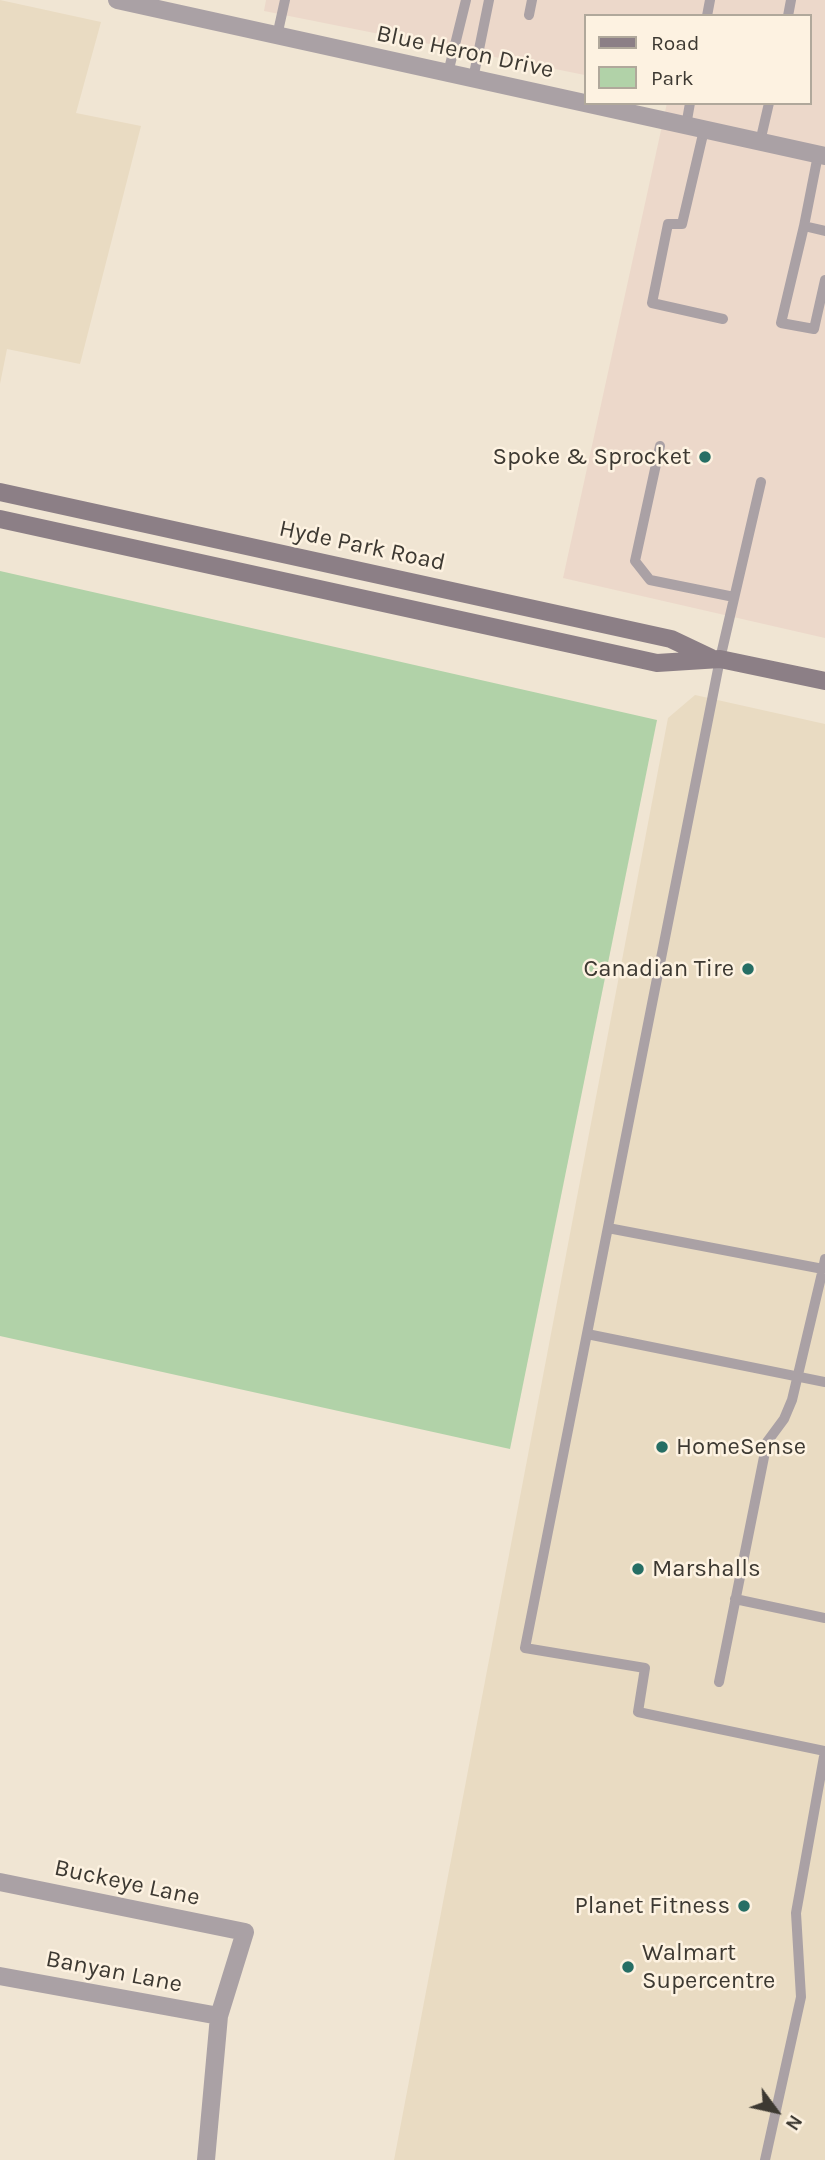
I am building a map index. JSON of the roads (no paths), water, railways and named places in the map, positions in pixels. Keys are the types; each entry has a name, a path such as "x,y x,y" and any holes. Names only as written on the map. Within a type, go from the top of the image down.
{"main road":[{"name":"Hyde Park Road","path":"0,492 671,639 715,658 825,681"},
{"name":"Hyde Park Road","path":"0,519 657,663 715,658"}],"street":[{"name":"Blue Heron Drive","path":"117,0 584,104"},
{"name":"Blue Heron Drive","path":"591,105 821,156"},
{"name":"Buckeye Lane","path":"0,1882 245,1932 219,2016"},
{"name":"Banyan Lane","path":"0,1976 219,2016"},
{"path":"206,2160 219,2016"}],"lane":[{"path":"277,36 285,0"},
{"path":"448,74 466,0"},
{"path":"473,79 489,0"},
{"path":"528,15 532,0"},
{"path":"690,105 695,128 682,224 668,224 652,303 723,319"},
{"path":"760,142 769,105"},
{"path":"821,156 781,323 814,329 825,280"},
{"path":"804,226 825,231"},
{"path":"660,446 635,561 650,580 734,597"},
{"path":"761,482 734,597 715,658 608,1228 525,1648 645,1668 638,1712 825,1751 796,1913 801,1997 765,2160"},
{"path":"608,1228 824,1264 792,1400 784,1419 766,1442 719,1682"},
{"path":"587,1334 825,1382"},
{"path":"736,1599 825,1618"}],"place":[{"name":"Spoke & Sprocket","path":"705,457"},
{"name":"Canadian Tire","path":"748,969"},
{"name":"HomeSense","path":"662,1447"},
{"name":"Marshalls","path":"638,1569"},
{"name":"Planet Fitness","path":"744,1906"},
{"name":"Walmart Supercentre","path":"628,1967"}]}
